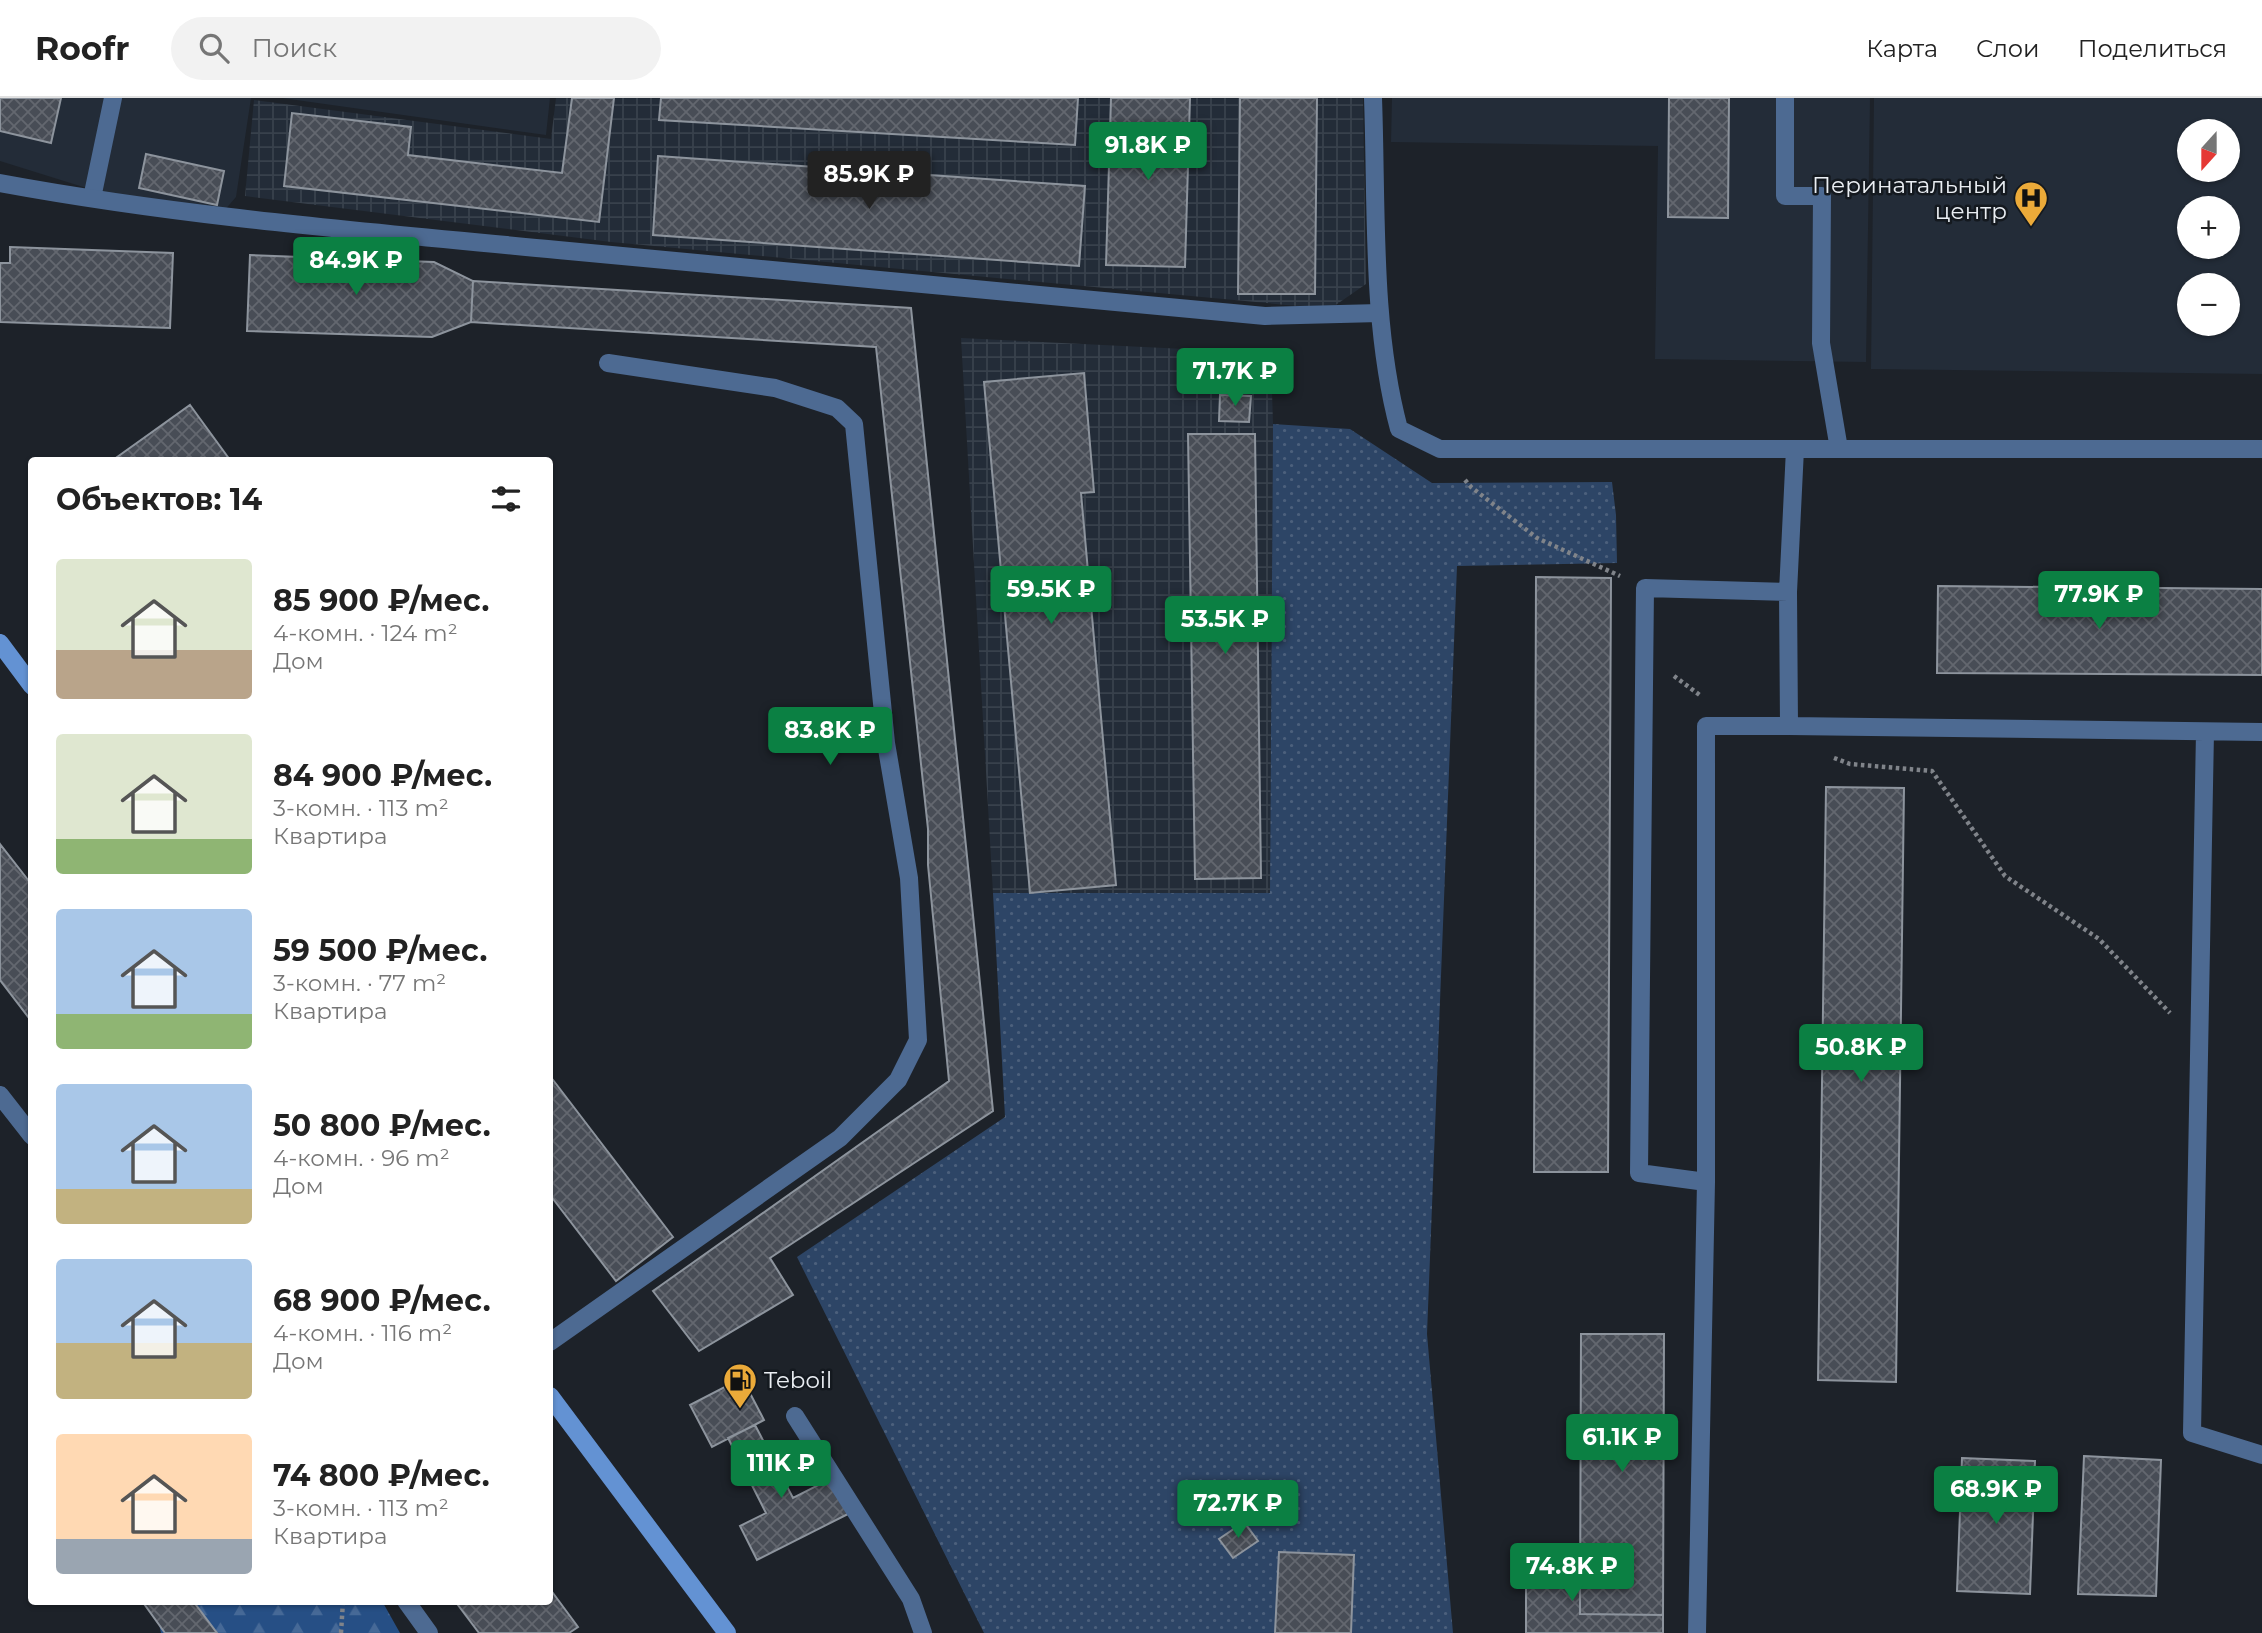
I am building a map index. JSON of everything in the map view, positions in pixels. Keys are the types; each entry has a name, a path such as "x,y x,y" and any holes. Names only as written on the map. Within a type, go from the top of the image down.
{"main road":[{"path":"0,643 28,681"},
{"path":"553,1400 727,1633"}],"street":[{"path":"92,198 113,98"},
{"path":"1373,98 1380,313 1391,400 1399,429 1440,449 2262,449"},
{"path":"1786,98 1785,196 1822,196 1821,343 1839,449"},
{"path":"0,183 240,219 1265,316 1380,313"},
{"path":"553,1340 841,1138 898,1080 918,1040 909,878 886,743 854,424 837,408 775,388 608,363"},
{"path":"1789,726 1788,592 1795,449"},
{"path":"1706,1182 1639,1173 1645,588 1788,592"},
{"path":"1697,1633 1706,1182 1706,726 2262,732"},
{"path":"2205,732 2192,1433 2262,1455"},
{"path":"0,1095 28,1131"},
{"path":"795,1416 911,1599 923,1633"},
{"path":"409,1605 429,1633"}],"path":[{"path":"341,1633 343,1605"}],"shaded area":[{"path":"0,98 251,98 236,197 223,212 112,196 0,161"},
{"path":"282,98 550,98 546,135"},
{"path":"556,98 1363,98 1366,284 1330,309 611,242 245,196 254,100 551,139"},
{"path":"1392,98 1870,98 1866,362 1655,359 1658,146 1391,142"},
{"name":"Перинатальный центр","path":"1874,98 2262,98 2262,374 1871,369"},
{"path":"961,338 1266,353 1272,392 1273,424 1270,893 993,893"},
{"path":"1273,424 1350,429 1432,483 1612,482 1617,563 1457,566 1427,1334 1453,1633 984,1633 797,1257 1005,1117 993,893 1270,893"}],"green space":[{"path":"155,1605 384,1605 400,1633 161,1633"}],"building":[{"path":"0,98 61,98 51,143 0,131"},
{"path":"572,98 614,98 599,222 284,186 292,113 411,127 408,155 562,173"},
{"path":"661,98 1078,98 1075,145 659,120"},
{"path":"1111,98 1190,98 1185,267 1106,265"},
{"path":"1240,98 1317,98 1315,294 1238,294"},
{"path":"1669,98 1729,98 1728,218 1668,217"},
{"path":"146,154 224,171 217,205 139,188"},
{"path":"658,156 1085,186 1079,266 653,235"},
{"path":"10,247 173,253 170,328 0,322 0,263 10,263"},
{"path":"250,255 434,262 473,281 471,322 432,337 247,331"},
{"path":"473,281 911,308 993,1111 770,1258 793,1295 699,1351 653,1291 949,1081 928,865 928,829 876,347 471,322"},
{"path":"1084,373 1094,492 1081,493 1116,885 1030,893 984,382"},
{"path":"1220,395 1251,396 1249,422 1219,421"},
{"path":"190,405 228,457 117,457"},
{"path":"1188,434 1255,434 1261,878 1195,879"},
{"path":"1536,577 1611,578 1608,1172 1534,1172"},
{"path":"1938,586 2262,589 2262,675 1937,673"},
{"path":"1826,787 1904,788 1896,1382 1818,1380"},
{"path":"0,844 28,880 28,1017 0,980"},
{"path":"553,1080 673,1237 616,1281 553,1199"},
{"path":"1581,1334 1664,1334 1663,1615 1580,1614"},
{"path":"742,1378 764,1420 712,1447 690,1405"},
{"path":"755,1425 793,1498 830,1479 848,1514 757,1560 740,1526 766,1513 728,1438"},
{"path":"2084,1456 2161,1460 2156,1596 2078,1594"},
{"path":"1962,1458 2035,1461 2030,1594 1957,1591"},
{"path":"1244,1522 1258,1541 1233,1558 1219,1539"},
{"path":"1279,1552 1354,1555 1351,1633 1275,1633"},
{"path":"1526,1557 1580,1557 1580,1614 1663,1615 1663,1633 1526,1633"},
{"path":"553,1593 578,1627 569,1633 479,1633 458,1605 553,1605"},
{"path":"145,1605 196,1605 217,1633 165,1633"}],"place":[{"name":"Перинатальный центр","path":"2031,228"},
{"name":"Teboil","path":"740,1410"}]}
